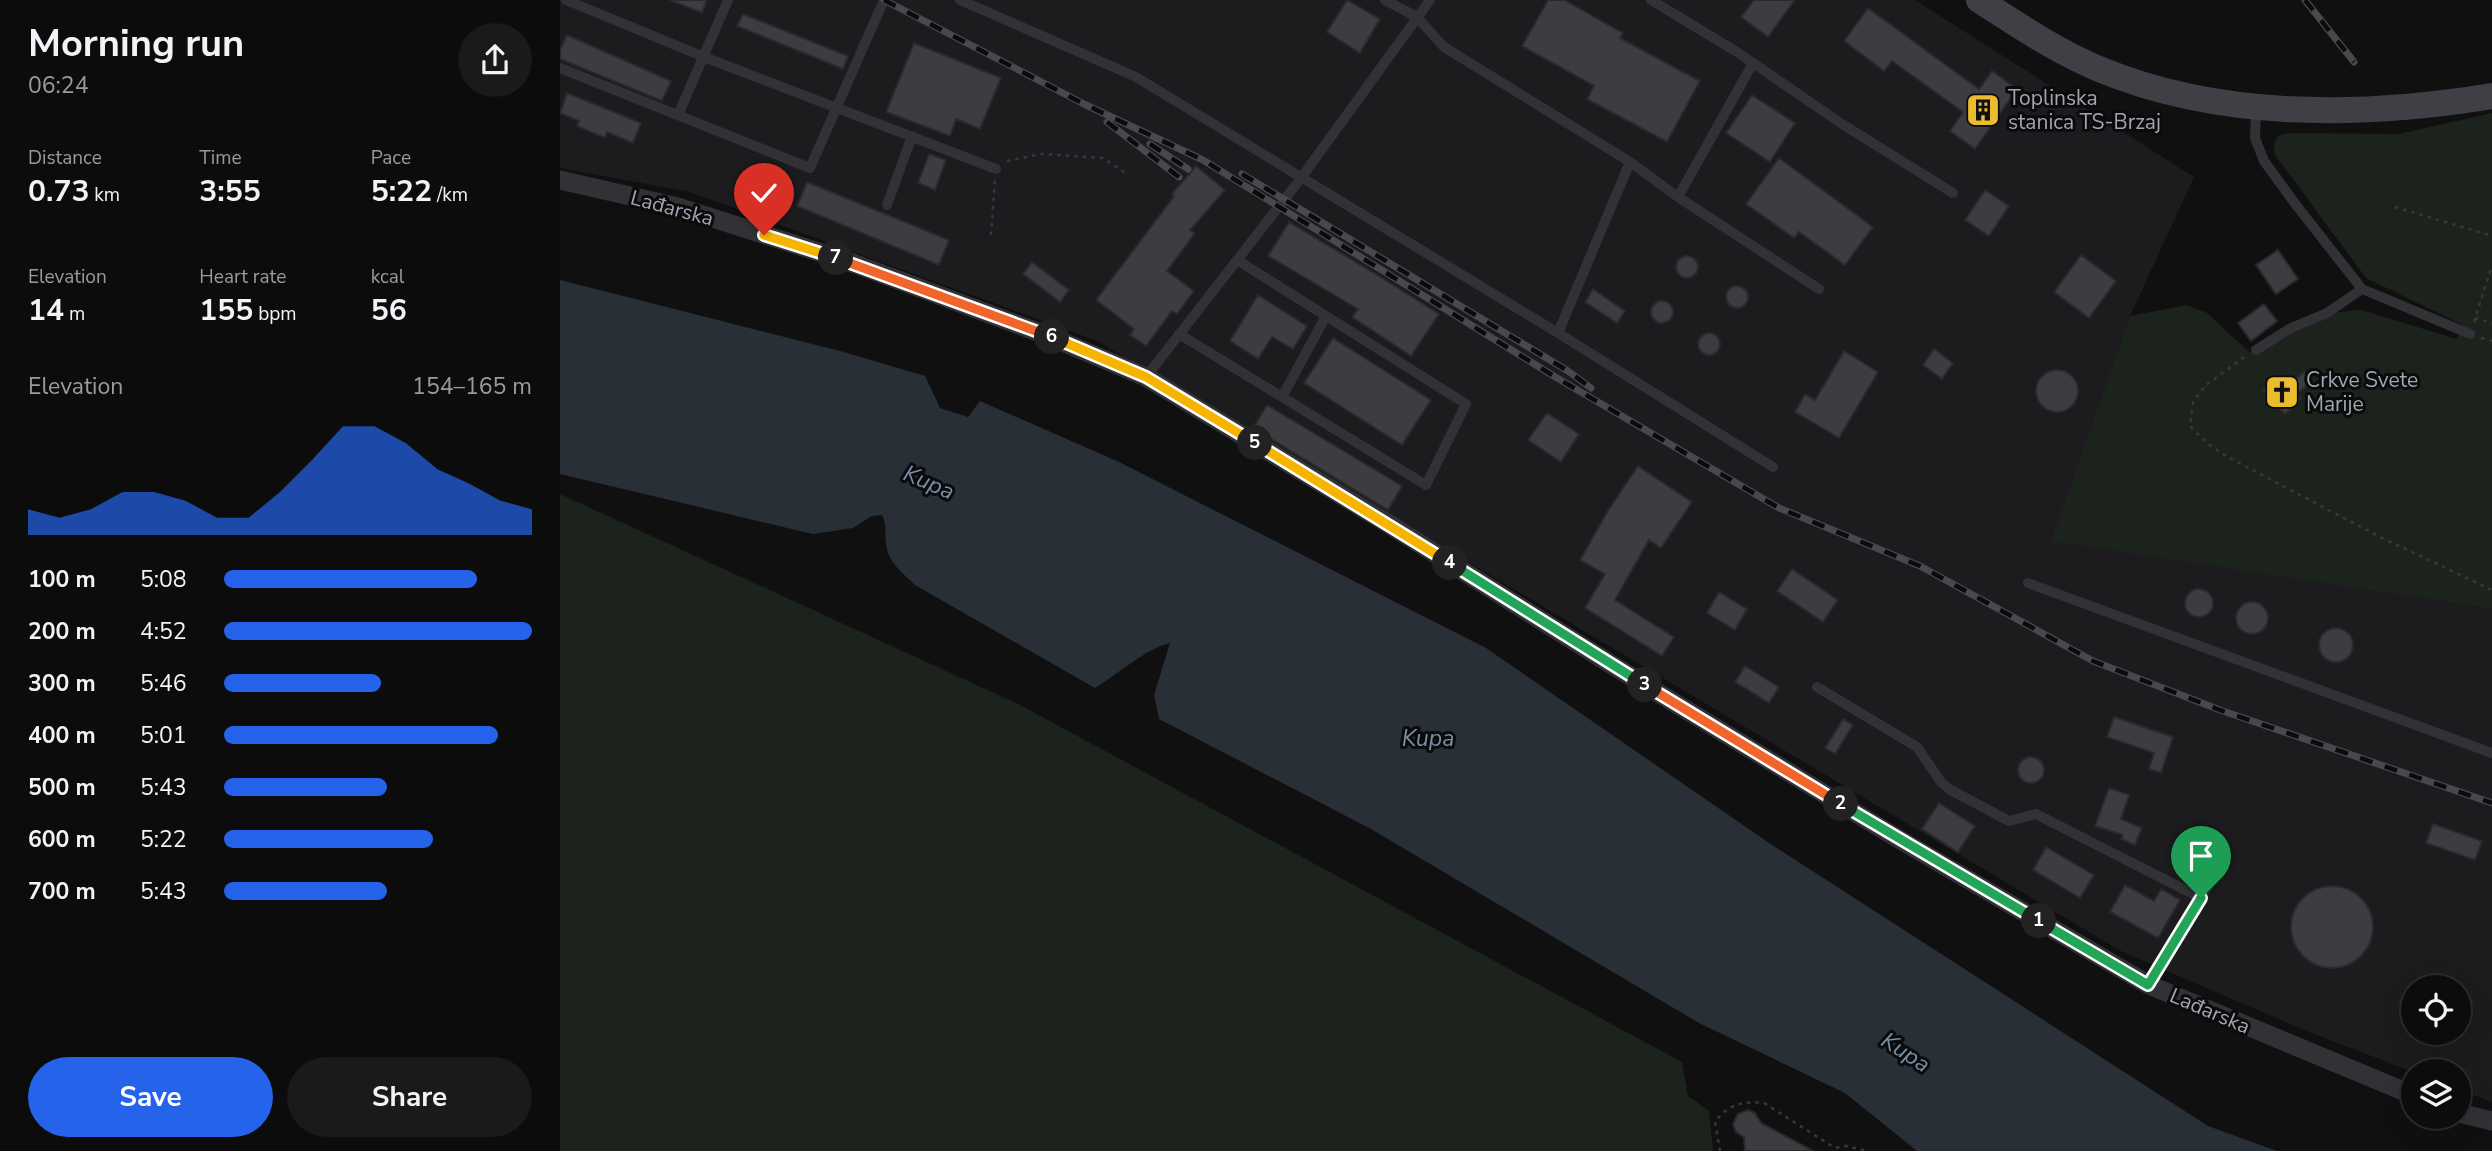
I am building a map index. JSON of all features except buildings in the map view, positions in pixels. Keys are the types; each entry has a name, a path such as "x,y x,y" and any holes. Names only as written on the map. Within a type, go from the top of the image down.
{"main road":[{"path":"1979,0 2038,37 2099,69 2192,97 2256,107 2339,110 2448,103 2492,96"}],"street":[{"name":"Lađarska","path":"560,180 678,207 850,262 1051,337 1146,377 1713,726 2148,985 2401,1090"},
{"path":"2471,1116 2492,1121"}],"lane":[{"path":"566,0 704,57 996,169"},
{"path":"678,115 728,0"},
{"path":"560,68 810,168 884,0"},
{"path":"960,0 1136,77 1558,332 1773,467"},
{"path":"1385,0 1417,17 1444,47 1630,162 1678,197 1819,289"},
{"path":"1146,377 1301,178 1430,0"},
{"path":"1651,0 1953,193"},
{"path":"1678,197 1753,63"},
{"path":"2256,107 2255,138 2264,161 2362,289 2470,334"},
{"path":"887,205 912,136"},
{"path":"1558,332 1630,162"},
{"path":"1179,334 1426,485 1466,404 1237,260"},
{"path":"2256,350 2291,328 2327,313 2362,289"},
{"path":"1282,397 1326,316"},
{"path":"2028,583 2492,753"},
{"path":"1817,687 1917,747 1941,782 1949,789 2009,821 2036,814 2201,898"},
{"path":"2148,985 2213,878"}],"path":[{"path":"990,234 996,169 1009,160 1041,154 1103,158 1127,174"},
{"path":"2395,207 2492,236"},
{"path":"2470,334 2492,265"},
{"path":"2475,318 2492,323"},
{"path":"2256,350 2205,386 2193,402 2190,425 2198,436 2226,456 2370,532 2492,590"},
{"path":"1720,1151 1715,1122 1721,1113 1732,1105 1752,1102 1764,1103 1835,1148 1846,1146 1867,1151"}],"shaded area":[{"path":"560,0 1915,0 2194,177 2130,316 2052,540 2492,609 2492,1102 2471,1094 2471,1059 2401,1059 2401,1067 2304,1030 2121,951 1097,341 690,192 560,168"},
{"path":"2492,113 2492,609 2051,541 2130,316 2187,305 2207,313 2250,353 2327,313 2361,310 2457,339 2461,324 2366,278 2275,155 2274,144 2279,135 2288,133 2399,134","holes":["2304,372 2312,380 2297,394 2301,399 2285,414 2263,390 2273,381 2277,385 2283,379 2289,385"]},
{"path":"560,494 1018,704 1682,1062 1688,1096 1709,1111 1713,1151 560,1151"}],"water":[{"name":"Kupa","path":"560,280 840,351 925,376 940,408 968,417 980,401 1119,462 1486,648 1772,845 2208,1126 2277,1151 1917,1151 1845,1093 1699,1023 1371,829 1159,719 1154,695 1170,643 1142,656 1095,688 915,585 896,567 887,550 882,515 872,516 853,528 813,534 560,474"}],"railway":[{"path":"884,0 1084,104 1203,160 1557,378 1779,508 1920,566 2093,661 2220,710 2492,803"},
{"path":"2305,0 2354,62"},
{"path":"1107,122 1179,177"},
{"path":"1150,144 1188,169"},
{"path":"1242,174 1568,371 1591,388"}],"place":[{"name":"Toplinska stanica TS-Brzaj","path":"1983,110"},
{"name":"Crkve Svete Marije","path":"2282,392"}],"route":[{"path":"764,235 850,262 1051,337 1146,377 1387,523 1681,707 2148,985 2201,898"}]}
